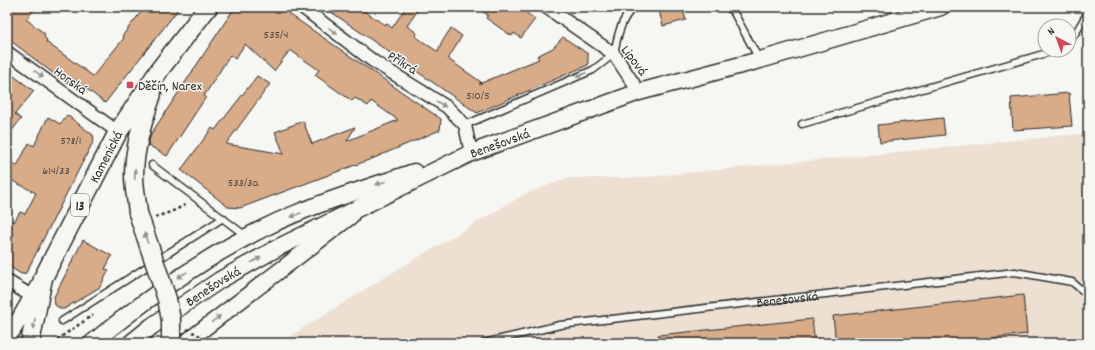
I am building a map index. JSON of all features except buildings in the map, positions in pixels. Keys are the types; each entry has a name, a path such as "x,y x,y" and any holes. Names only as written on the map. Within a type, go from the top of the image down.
{"main road":[{"name":"Kamenická","path":"43,278 118,132 160,70 208,7"},
{"name":"Benešovská","path":"130,343 152,326 220,280 279,247 471,153 640,92 760,60 940,7"},
{"name":"13","path":"160,70 142,122 134,176 138,213 167,299 171,320 171,343"},
{"path":"92,343 129,312 177,278 268,226 332,200 471,153"},
{"name":"13","path":"30,343 43,278"}],"street":[{"name":"Příkrá","path":"302,7 373,61 447,107 465,125"},
{"name":"Lipová","path":"546,7 563,12 614,54 640,92"},
{"name":"Horská","path":"7,52 118,132"},
{"path":"465,125 471,153"},
{"name":"Benešovská","path":"185,343 365,206"},
{"name":"Kamenická","path":"7,337 13,330 43,278"},
{"path":"7,280 33,297"}],"lane":[{"path":"465,125 593,70 614,54 619,32 634,7"},
{"path":"728,7 734,13 760,60"},
{"path":"1077,31 1088,12"},
{"path":"802,124 1037,56"},
{"path":"152,165 247,237"},
{"path":"62,321 222,218"},
{"name":"Benešovská","path":"484,343 560,325 1015,272 1072,282 1088,295"}],"path":[{"path":"156,216 171,212 198,199"}],"shaded area":[{"path":"1088,133 1088,343 279,343 385,277 523,195 567,178 637,178"}],"place":[{"name":"Děčín, Narex","path":"130,85"}]}
